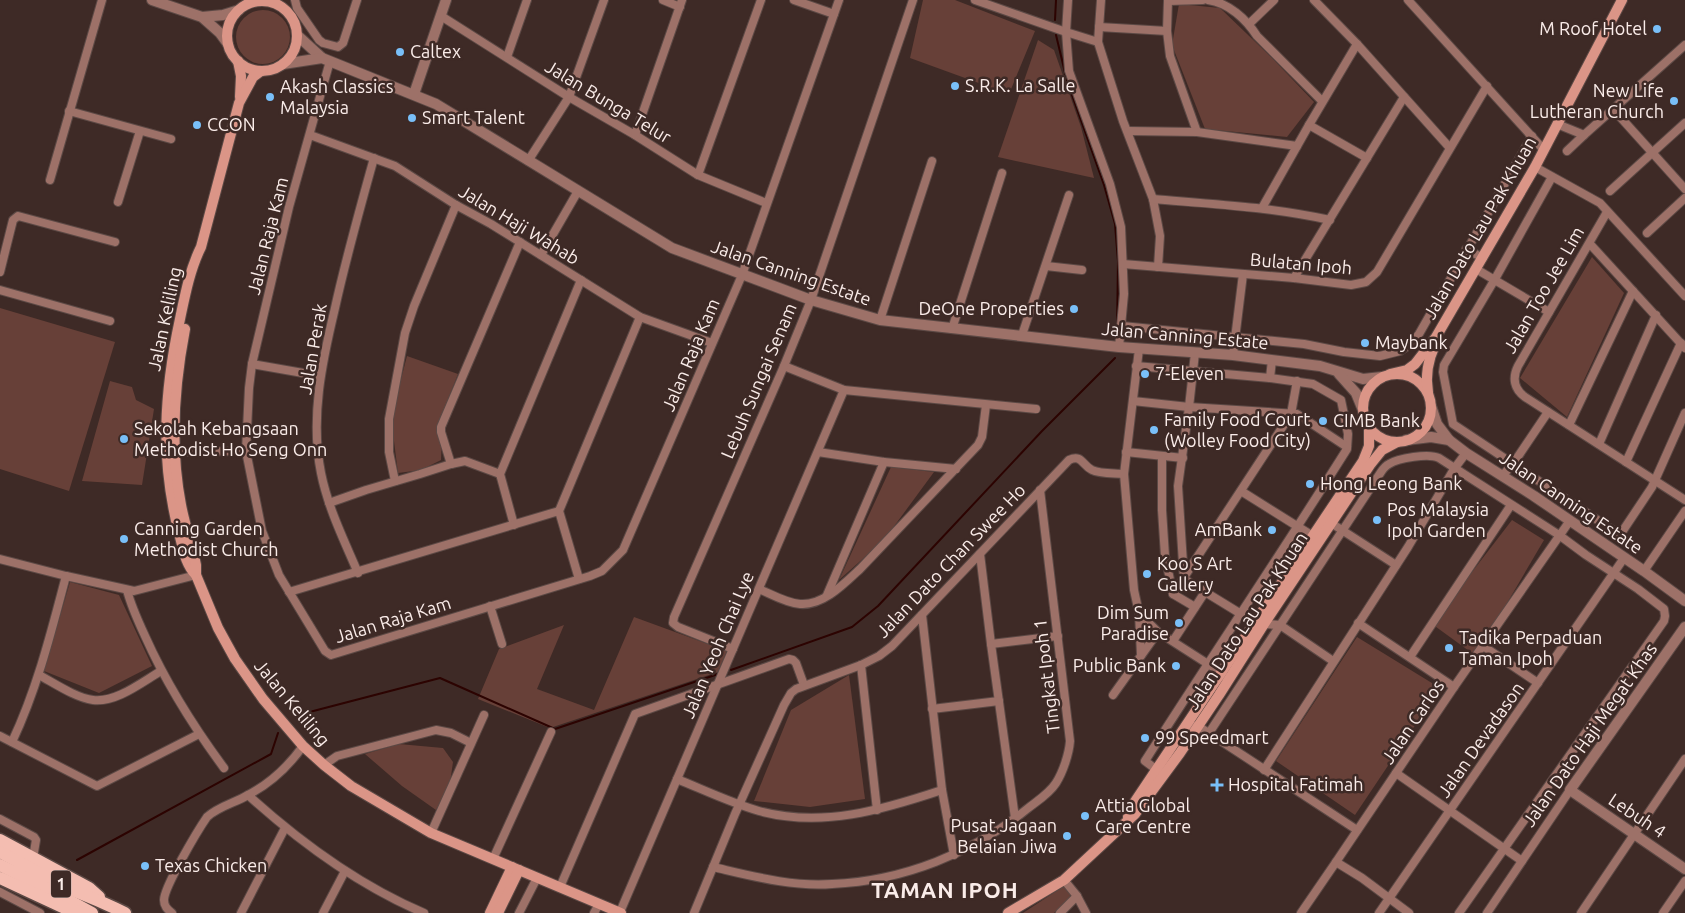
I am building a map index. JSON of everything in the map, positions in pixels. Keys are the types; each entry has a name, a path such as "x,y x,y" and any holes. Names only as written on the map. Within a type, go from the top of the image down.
{"main road":[{"path":"260,0 284,4 296,25 297,35 293,51 283,64 261,71 238,61 228,44 229,25 239,10 248,3 260,0"},
{"name":"Jalan Dato Lau Pak Khuan","path":"1386,376 1407,370 1415,364 1436,337 1536,166 1621,0"},
{"path":"238,61 241,76 239,102"},
{"name":"Jalan Keliling","path":"261,71 253,77 239,102 201,247 195,259 176,339 168,390 166,452 176,520 187,562 196,575 218,628 235,659 263,699 303,746 359,791 431,833 515,869"},
{"name":"Jalan Keliling","path":"196,575 195,560 181,506 175,452 176,397 182,342 201,261 201,247"},
{"name":"Jalan Dato Lau Pak Khuan","path":"1430,402 1427,385 1428,361 1436,337"},
{"path":"1400,374 1410,376 1425,388 1430,402 1429,417 1424,427 1416,435 1402,441 1387,440 1377,435 1369,428 1365,420 1364,400 1368,391 1374,383 1386,376 1400,374"},
{"name":"Jalan Dato Lau Pak Khuan","path":"1008,913 1064,880 1135,814 1219,695 1311,536 1363,461 1369,446 1369,428"},
{"name":"Jalan Dato Lau Pak Khuan","path":"1126,821 1132,806 1222,673 1259,624 1270,615 1370,464 1382,450 1402,441"},
{"path":"0,840 88,888 106,903"},
{"name":"1","path":"0,852 65,886 106,903 124,913"},
{"name":"1","path":"0,864 92,913"},
{"path":"515,869 560,887 596,908 620,913"},
{"path":"490,913 515,869"},
{"path":"498,913 515,869"},
{"path":"0,878 68,911 84,913"}],"street":[{"path":"50,180 102,0"},
{"path":"152,0 202,17 220,33 228,44"},
{"path":"295,0 297,8 319,40 323,43 340,46 357,0"},
{"path":"414,94 446,0"},
{"path":"507,57 527,0"},
{"path":"528,161 569,97 604,0"},
{"path":"635,135 681,3 663,0"},
{"path":"698,176 761,0"},
{"path":"794,0 834,14"},
{"name":"Jalan Raja Kam","path":"326,60 310,135 274,265 252,364 248,388 246,450 262,531 279,575 325,651 331,655 579,579 602,570 623,550 742,275 839,0"},
{"name":"Lebuh Sungai Senam","path":"733,648 678,627 673,623 673,620 811,300 913,0"},
{"path":"1068,0 1066,32 1069,71 1110,184 1121,227 1124,294 1119,347"},
{"path":"1101,0 1098,42 1153,199 1160,236 1158,267"},
{"path":"1197,132 1170,56 1166,31 1168,0 1203,0"},
{"path":"1208,0 1224,4 1249,24 1258,36 1322,102"},
{"path":"1249,24 1274,0"},
{"path":"1314,0 1357,44 1449,147"},
{"path":"1408,0 1544,150"},
{"path":"980,1 1098,42"},
{"path":"202,17 224,15 239,10"},
{"name":"Jalan Bunga Telur","path":"440,16 569,97 635,135 698,176 766,203"},
{"path":"1099,27 1166,31"},
{"path":"297,35 326,60"},
{"path":"1262,208 1308,125 1357,44"},
{"path":"1567,151 1685,45"},
{"path":"283,64 326,60"},
{"name":"Jalan Canning Estate","path":"326,60 436,104 672,248 811,300 880,320 1139,349 1233,355 1320,366 1363,379 1386,376"},
{"name":"Bulatan Ipoh","path":"1123,264 1356,285 1370,280 1413,212 1449,147 1487,86"},
{"path":"1294,278 1404,97"},
{"path":"1613,109 1685,189"},
{"path":"69,112 171,139"},
{"path":"1610,191 1685,123"},
{"path":"1557,124 1584,136"},
{"path":"1308,125 1367,158"},
{"path":"118,202 140,131"},
{"path":"1128,132 1197,132 1297,146"},
{"name":"Jalan Haji Wahab","path":"310,135 395,166 640,317 712,343"},
{"path":"1122,326 1304,344 1374,356 1394,354 1407,347 1419,334 1532,136"},
{"name":"Jalan Perak","path":"358,573 329,503 321,472 317,417 320,376 348,251 374,158"},
{"path":"880,320 932,160"},
{"path":"1536,166 1552,177 1600,203 1685,296"},
{"path":"952,329 1002,173"},
{"path":"1552,177 1445,363 1443,369 1453,424 1620,535"},
{"path":"541,255 578,192"},
{"path":"1022,335 1069,195"},
{"path":"1647,233 1685,198"},
{"path":"1153,199 1262,208 1330,220"},
{"path":"395,481 389,452 389,419 405,333 456,205"},
{"name":"Jalan Too Jee Lim","path":"1607,212 1518,366 1514,376 1516,386 1520,394 1685,500"},
{"path":"0,272 13,220 18,216 115,242"},
{"path":"451,464 441,432 442,427 520,242"},
{"path":"1590,244 1683,345 1626,462"},
{"path":"1466,249 1483,258"},
{"path":"1046,266 1082,270"},
{"path":"1476,269 1549,312"},
{"path":"1233,355 1244,274"},
{"path":"514,525 500,474 580,280"},
{"path":"0,290 110,322"},
{"path":"1569,424 1634,291"},
{"path":"1599,444 1656,315"},
{"path":"579,579 559,511 640,317"},
{"path":"1139,349 1124,474 1133,575 1139,613 1141,655"},
{"path":"1184,580 1178,486 1195,353"},
{"path":"1270,378 1272,360"},
{"path":"252,364 320,376"},
{"path":"784,366 844,390 1036,409"},
{"path":"1136,366 1270,378 1316,385 1341,400 1348,434 1348,447 1145,761 1157,770"},
{"name":"Jalan Canning Estate","path":"1336,372 1356,392 1363,410"},
{"path":"1173,594 1184,580 1291,414 1297,381"},
{"name":"Jalan Yeoh Chai Lye","path":"620,913 844,390"},
{"path":"1133,401 1291,414 1301,417 1348,447"},
{"path":"1430,402 1437,424 1449,440"},
{"path":"759,589 801,604 827,596 842,586 978,445 982,437 986,405"},
{"path":"1502,476 1513,464 1548,412"},
{"path":"1610,549 1652,487 1682,427 1685,413"},
{"path":"1402,441 1431,437 1449,440"},
{"name":"Jalan Canning Estate","path":"1449,440 1644,571 1685,602"},
{"path":"175,452 246,450"},
{"path":"818,452 884,462 956,469"},
{"path":"1126,452 1183,458"},
{"path":"1264,770 1408,547 1454,469 1466,453"},
{"path":"1209,733 1386,465 1395,461 1434,456 1559,536 1662,606 1665,612 1664,621 1459,913"},
{"path":"1162,457 1162,510 1165,556 1173,594 1195,607"},
{"name":"Jalan Dato Chan Swee Ho","path":"694,913 739,804 791,693 804,685 861,665 879,656 922,616 1066,462 1073,458 1083,460 1093,470 1124,474"},
{"path":"329,503 395,481 465,461 500,474"},
{"path":"827,596 884,462"},
{"name":"Tingkat Ipoh 1","path":"712,867 775,881 800,884 833,884 880,878 915,870 984,839 1016,818 1054,786 1069,750 1070,741 1040,490"},
{"path":"1241,492 1315,538 1319,537 1331,523 1396,565"},
{"path":"1410,657 1511,505"},
{"path":"289,592 358,573 559,511"},
{"path":"1644,571 1685,511"},
{"name":"Jalan Carlos","path":"1300,913 1454,687 1570,522"},
{"path":"980,554 1016,818"},
{"name":"Jalan Devadason","path":"1379,913 1624,558"},
{"path":"0,559 127,590 141,590 196,575"},
{"path":"12,742 26,712 39,675 66,576"},
{"path":"1184,580 1259,624 1280,625 1333,661"},
{"path":"127,590 130,603 161,671 199,734 224,768"},
{"path":"1174,641 1205,592"},
{"path":"490,606 502,644"},
{"path":"1139,613 1158,632 1222,673 1225,682 1219,695"},
{"path":"922,616 942,790 954,854"},
{"path":"1358,623 1454,687"},
{"name":"Jalan Dato Haji Megat Khas","path":"1487,913 1570,790 1685,627"},
{"path":"1114,695 1158,632"},
{"path":"991,644 1058,636"},
{"path":"1483,646 1538,683"},
{"path":"560,887 635,714 718,683 791,659 796,663 804,685"},
{"path":"861,665 877,810"},
{"path":"39,675 83,697 93,700 104,700 117,696 161,671"},
{"path":"932,709 999,702"},
{"path":"431,833 484,715"},
{"path":"1177,739 1182,737 1192,726 1198,726 1357,830"},
{"path":"324,764 337,756 436,730 451,733 471,743"},
{"path":"493,859 551,732"},
{"path":"0,736 97,786 101,786 199,734"},
{"path":"172,913 166,909 165,896 178,867 203,823 213,811 248,795 278,777 303,746"},
{"path":"1581,913 1685,759"},
{"path":"1396,773 1522,861"},
{"path":"677,779 760,811 794,818 844,817 877,810 942,790"},
{"name":"Lebuh 4","path":"1570,790 1685,869"},
{"path":"248,795 284,828 345,871 407,910 424,913"},
{"path":"0,819 36,840 33,858"},
{"path":"241,913 284,828"},
{"path":"1336,862 1390,897 1409,913"},
{"path":"323,913 345,871"},
{"path":"519,913 537,878"},
{"path":"1064,880 1077,896 1086,913"},
{"path":"1663,913 1685,880"},
{"path":"0,892 40,913"},
{"path":"1060,913 1077,896"}],"shaded area":[{"path":"923,0 955,0 1035,31 1009,94 910,58"},
{"path":"1179,4 1220,8 1314,102 1287,137 1205,129 1172,45"},
{"path":"263,10 273,12 282,18 288,27 290,37 288,47 282,56 273,62 263,64 253,62 244,56 238,47 236,37 238,27 244,18 253,12"},
{"path":"1038,40 1054,50 1081,127 1094,178 998,157"},
{"path":"1592,257 1624,293 1567,417 1520,378"},
{"path":"0,308 115,342 69,491 0,469"},
{"path":"407,356 458,374 443,412 441,460 421,470 398,473 393,433 394,406"},
{"path":"110,381 132,387 136,400 154,409 142,485 82,481"},
{"path":"891,467 934,472 884,540 839,580"},
{"path":"1512,520 1544,540 1476,656 1432,624"},
{"path":"70,582 119,595 152,666 99,693 44,671"},
{"path":"634,617 727,651 718,672 550,728 478,699 499,649 564,625 537,689 594,710"},
{"path":"1357,637 1440,688 1355,815 1276,761"},
{"path":"849,675 865,799 810,807 754,801 791,710"},
{"path":"399,744 443,748 453,762 449,790 436,810 402,786 365,754"},
{"path":"1064,886 1072,896 1054,913 1023,913"}],"waterway":[{"path":"1055,20 1056,0"},
{"path":"1056,35 1067,81 1104,185 1115,224 1118,261 1117,332"},
{"path":"731,670 852,627 878,606 1042,431 1115,358"},
{"path":"298,715 440,678 555,729 718,674"},
{"path":"77,860 271,754 278,733"}],"place":[{"name":"M Roof Hotel","path":"1657,29"},
{"name":"Caltex","path":"400,52"},
{"name":"S.R.K. La Salle","path":"955,86"},
{"name":"Akash Classics Malaysia","path":"270,97"},
{"name":"New Life Lutheran Church","path":"1674,101"},
{"name":"Smart Talent","path":"412,118"},
{"name":"CCON","path":"197,125"},
{"name":"DeOne Properties","path":"1074,309"},
{"name":"Maybank","path":"1365,343"},
{"name":"7-Eleven","path":"1145,374"},
{"name":"CIMB Bank","path":"1323,421"},
{"name":"Family Food Court (Wolley Food City)","path":"1154,430"},
{"name":"Sekolah Kebangsaan Methodist Ho Seng Onn","path":"124,439"},
{"name":"Hong Leong Bank","path":"1310,484"},
{"name":"Pos Malaysia Ipoh Garden","path":"1377,520"},
{"name":"AmBank","path":"1272,530"},
{"name":"Canning Garden Methodist Church","path":"124,539"},
{"name":"Koo S Art Gallery","path":"1147,574"},
{"name":"Dim Sum Paradise","path":"1179,623"},
{"name":"Tadika Perpaduan Taman Ipoh","path":"1449,648"},
{"name":"Public Bank","path":"1176,666"},
{"name":"99 Speedmart","path":"1145,738"},
{"name":"Hospital Fatimah","path":"1217,785"},
{"name":"Attia Global Care Centre","path":"1085,816"},
{"name":"Pusat Jagaan Belaian Jiwa","path":"1067,836"},
{"name":"Texas Chicken","path":"145,866"}],"district":[{"name":"TAMAN IPOH","path":"945,890"}]}
